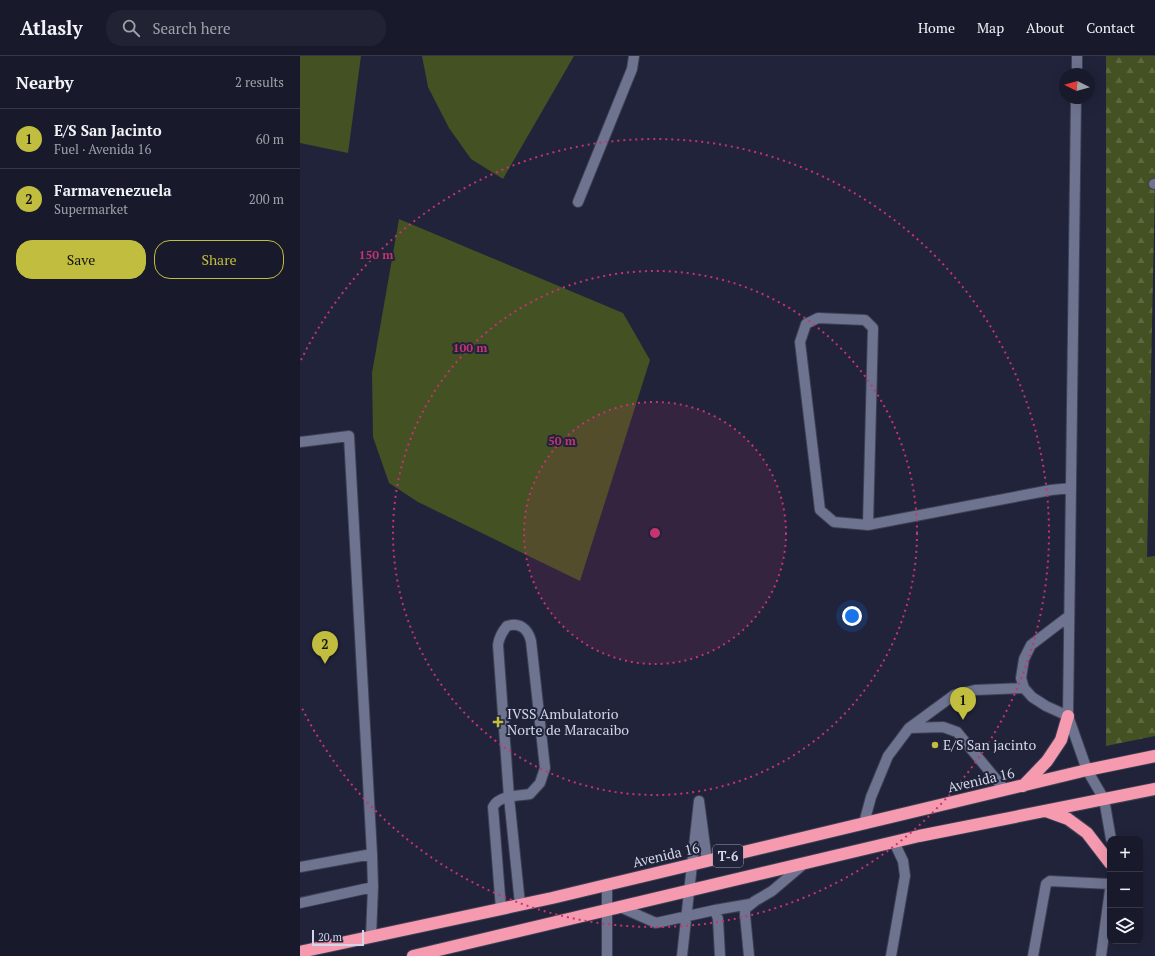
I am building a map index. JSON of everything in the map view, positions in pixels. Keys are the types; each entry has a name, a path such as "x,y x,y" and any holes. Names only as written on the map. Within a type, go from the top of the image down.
{"highway":[{"path":"1023,786 1047,761 1061,740 1068,716"},
{"name":"Avenida 16","path":"300,952 502,909 1088,770 1155,756"},
{"name":"T-6","path":"413,956 894,842 1155,789"},
{"path":"1045,811 1068,819 1088,833 1107,859"}],"street":[{"path":"578,202 632,69 634,56"},
{"path":"1076,68 1077,56"},
{"path":"1076,104 1068,716 1088,770 1104,799 1110,836"},
{"path":"868,525 873,328 865,320 818,318 806,324 800,342 820,510 834,522 868,525 1051,490 1071,488"},
{"path":"300,442 349,436 372,854 373,887 371,937"},
{"path":"1068,716 1046,706 1032,697 1024,688 1022,678 1024,659 1031,645 1069,616"},
{"path":"502,909 494,807 497,801 501,799 509,797 530,794 540,783 545,768 530,634 526,629 516,624 507,626 503,630 498,646 509,797 520,904"},
{"path":"864,823 871,797 888,756 909,728 954,695 975,690 1024,688"},
{"path":"909,728 944,727 957,732 1005,790"},
{"path":"682,956 700,801 707,861"},
{"path":"891,956 905,876 903,861 894,842"},
{"path":"300,866 372,854"},
{"path":"748,956 745,909 750,904 772,891 805,864"},
{"path":"1033,956 1046,884 1050,881 1107,884"},
{"path":"607,884 607,956"},
{"path":"300,903 373,887"},
{"path":"620,907 656,923 750,904"},
{"path":"1101,956 1108,908"},
{"path":"715,910 718,919 720,956"}],"green space":[{"path":"300,56 361,56 348,153 300,143"},
{"path":"422,56 574,56 503,179 471,159 449,128 428,87"},
{"path":"1106,56 1155,56 1155,186 1147,557 1155,556 1155,736 1106,746"},
{"path":"399,219 623,313 650,360 580,581 418,502 389,483 373,437 372,373"}],"place":[{"name":"Farmavenezuela","path":"325,664"},
{"name":"E/S San Jacinto","path":"963,720"},
{"name":"IVSS Ambulatorio Norte de Maracaibo","path":"498,722"},
{"name":"E/S San jacinto","path":"935,745"}]}
